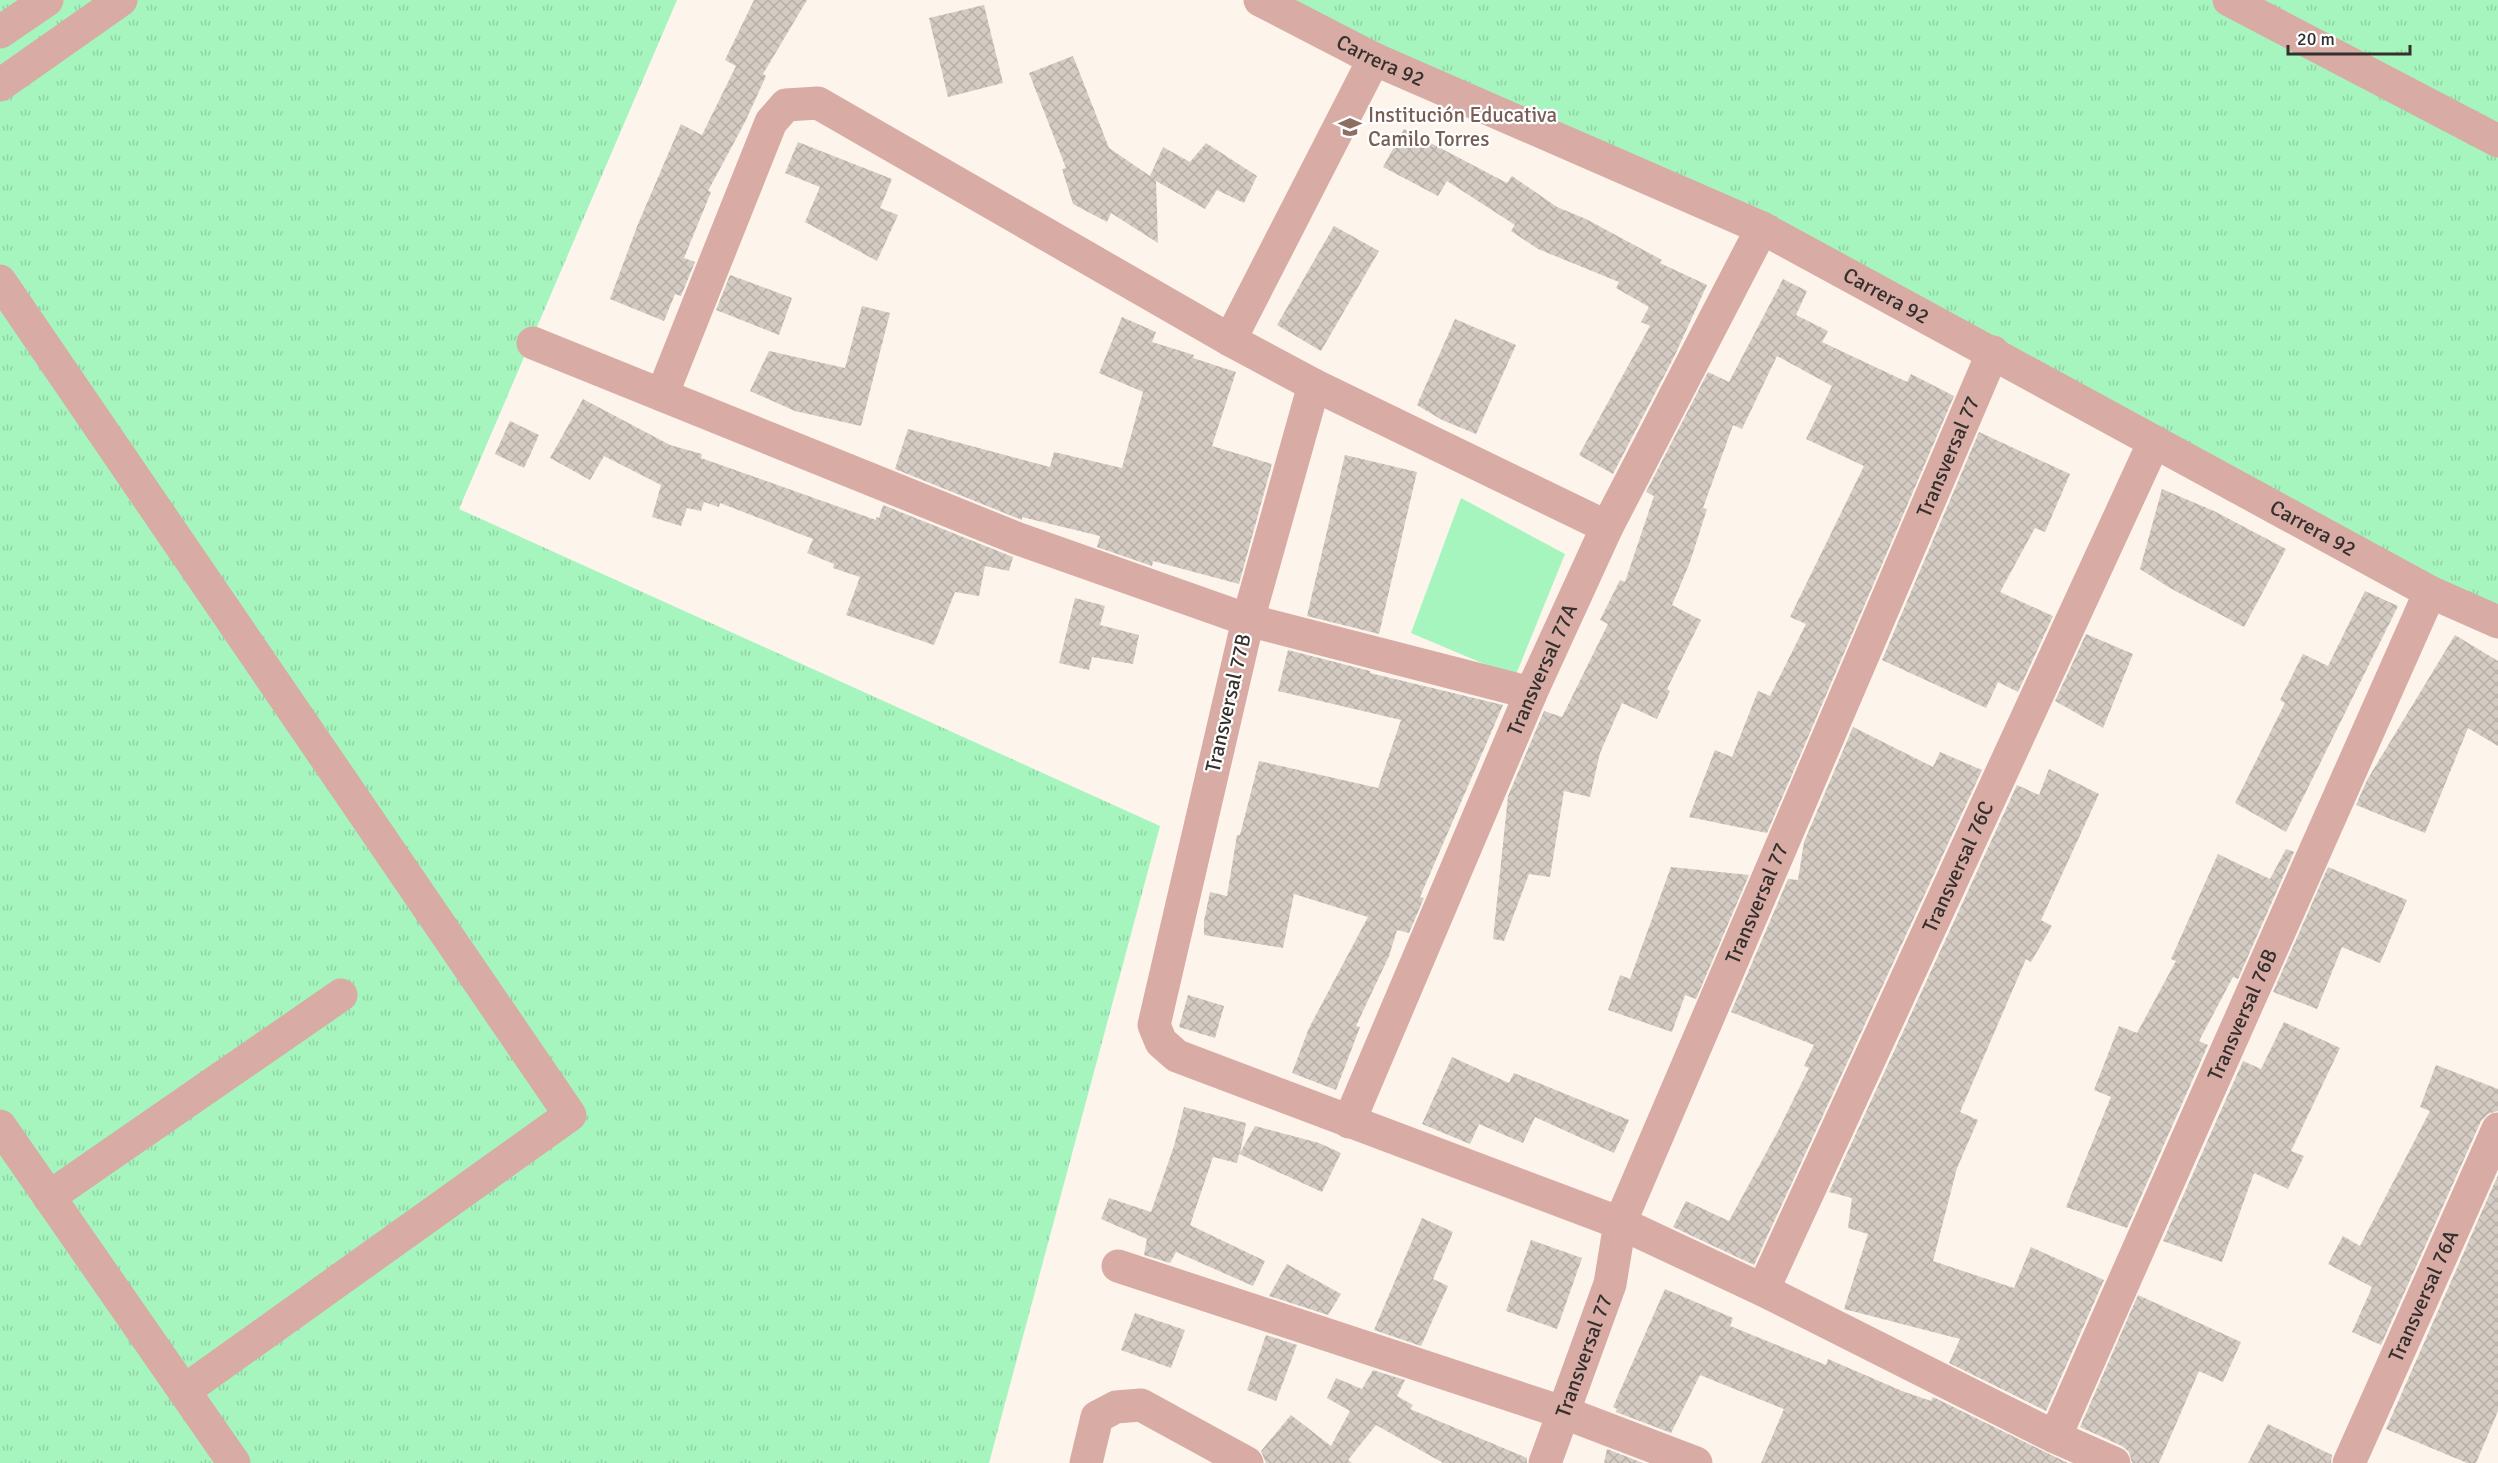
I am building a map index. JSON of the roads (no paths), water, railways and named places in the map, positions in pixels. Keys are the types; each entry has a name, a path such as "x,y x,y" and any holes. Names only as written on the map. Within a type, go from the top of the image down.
{"street":[{"path":"0,32 46,0"},
{"path":"0,85 121,0"},
{"name":"Carrera 92","path":"1260,0 1374,59 1762,228 2430,592 2498,622"},
{"path":"2229,0 2498,141"},
{"path":"1230,340 1374,59"},
{"path":"662,395 771,122 786,105 818,104 1230,340 1314,385 1607,527"},
{"name":"Transversal 77A","path":"1349,1122 1531,693 1607,527 1762,228"},
{"path":"0,281 570,1115 184,1391"},
{"path":"533,343 1016,538 1248,620 1531,693"},
{"name":"Transversal 77","path":"1545,1463 1610,1284 1620,1223 1993,352"},
{"name":"Transversal 77B","path":"1314,385 1248,620 1154,1024 1161,1042 1178,1056 1349,1122"},
{"name":"Transversal 76C","path":"1763,1290 2154,442"},
{"name":"Transversal 76B","path":"2055,1437 2430,592"},
{"path":"49,1197 341,994"},
{"path":"1349,1122 1620,1223 1763,1290 2055,1437 2114,1463"},
{"path":"0,1126 234,1463"},
{"name":"Transversal 76A","path":"2349,1463 2498,1129"},
{"path":"1118,1266 1564,1413 1696,1463"},
{"path":"1086,1463 1097,1417 1116,1407 1141,1405 1247,1463"}],"place":[{"name":"Institución Educativa Camilo Torres","path":"1350,127"}]}
